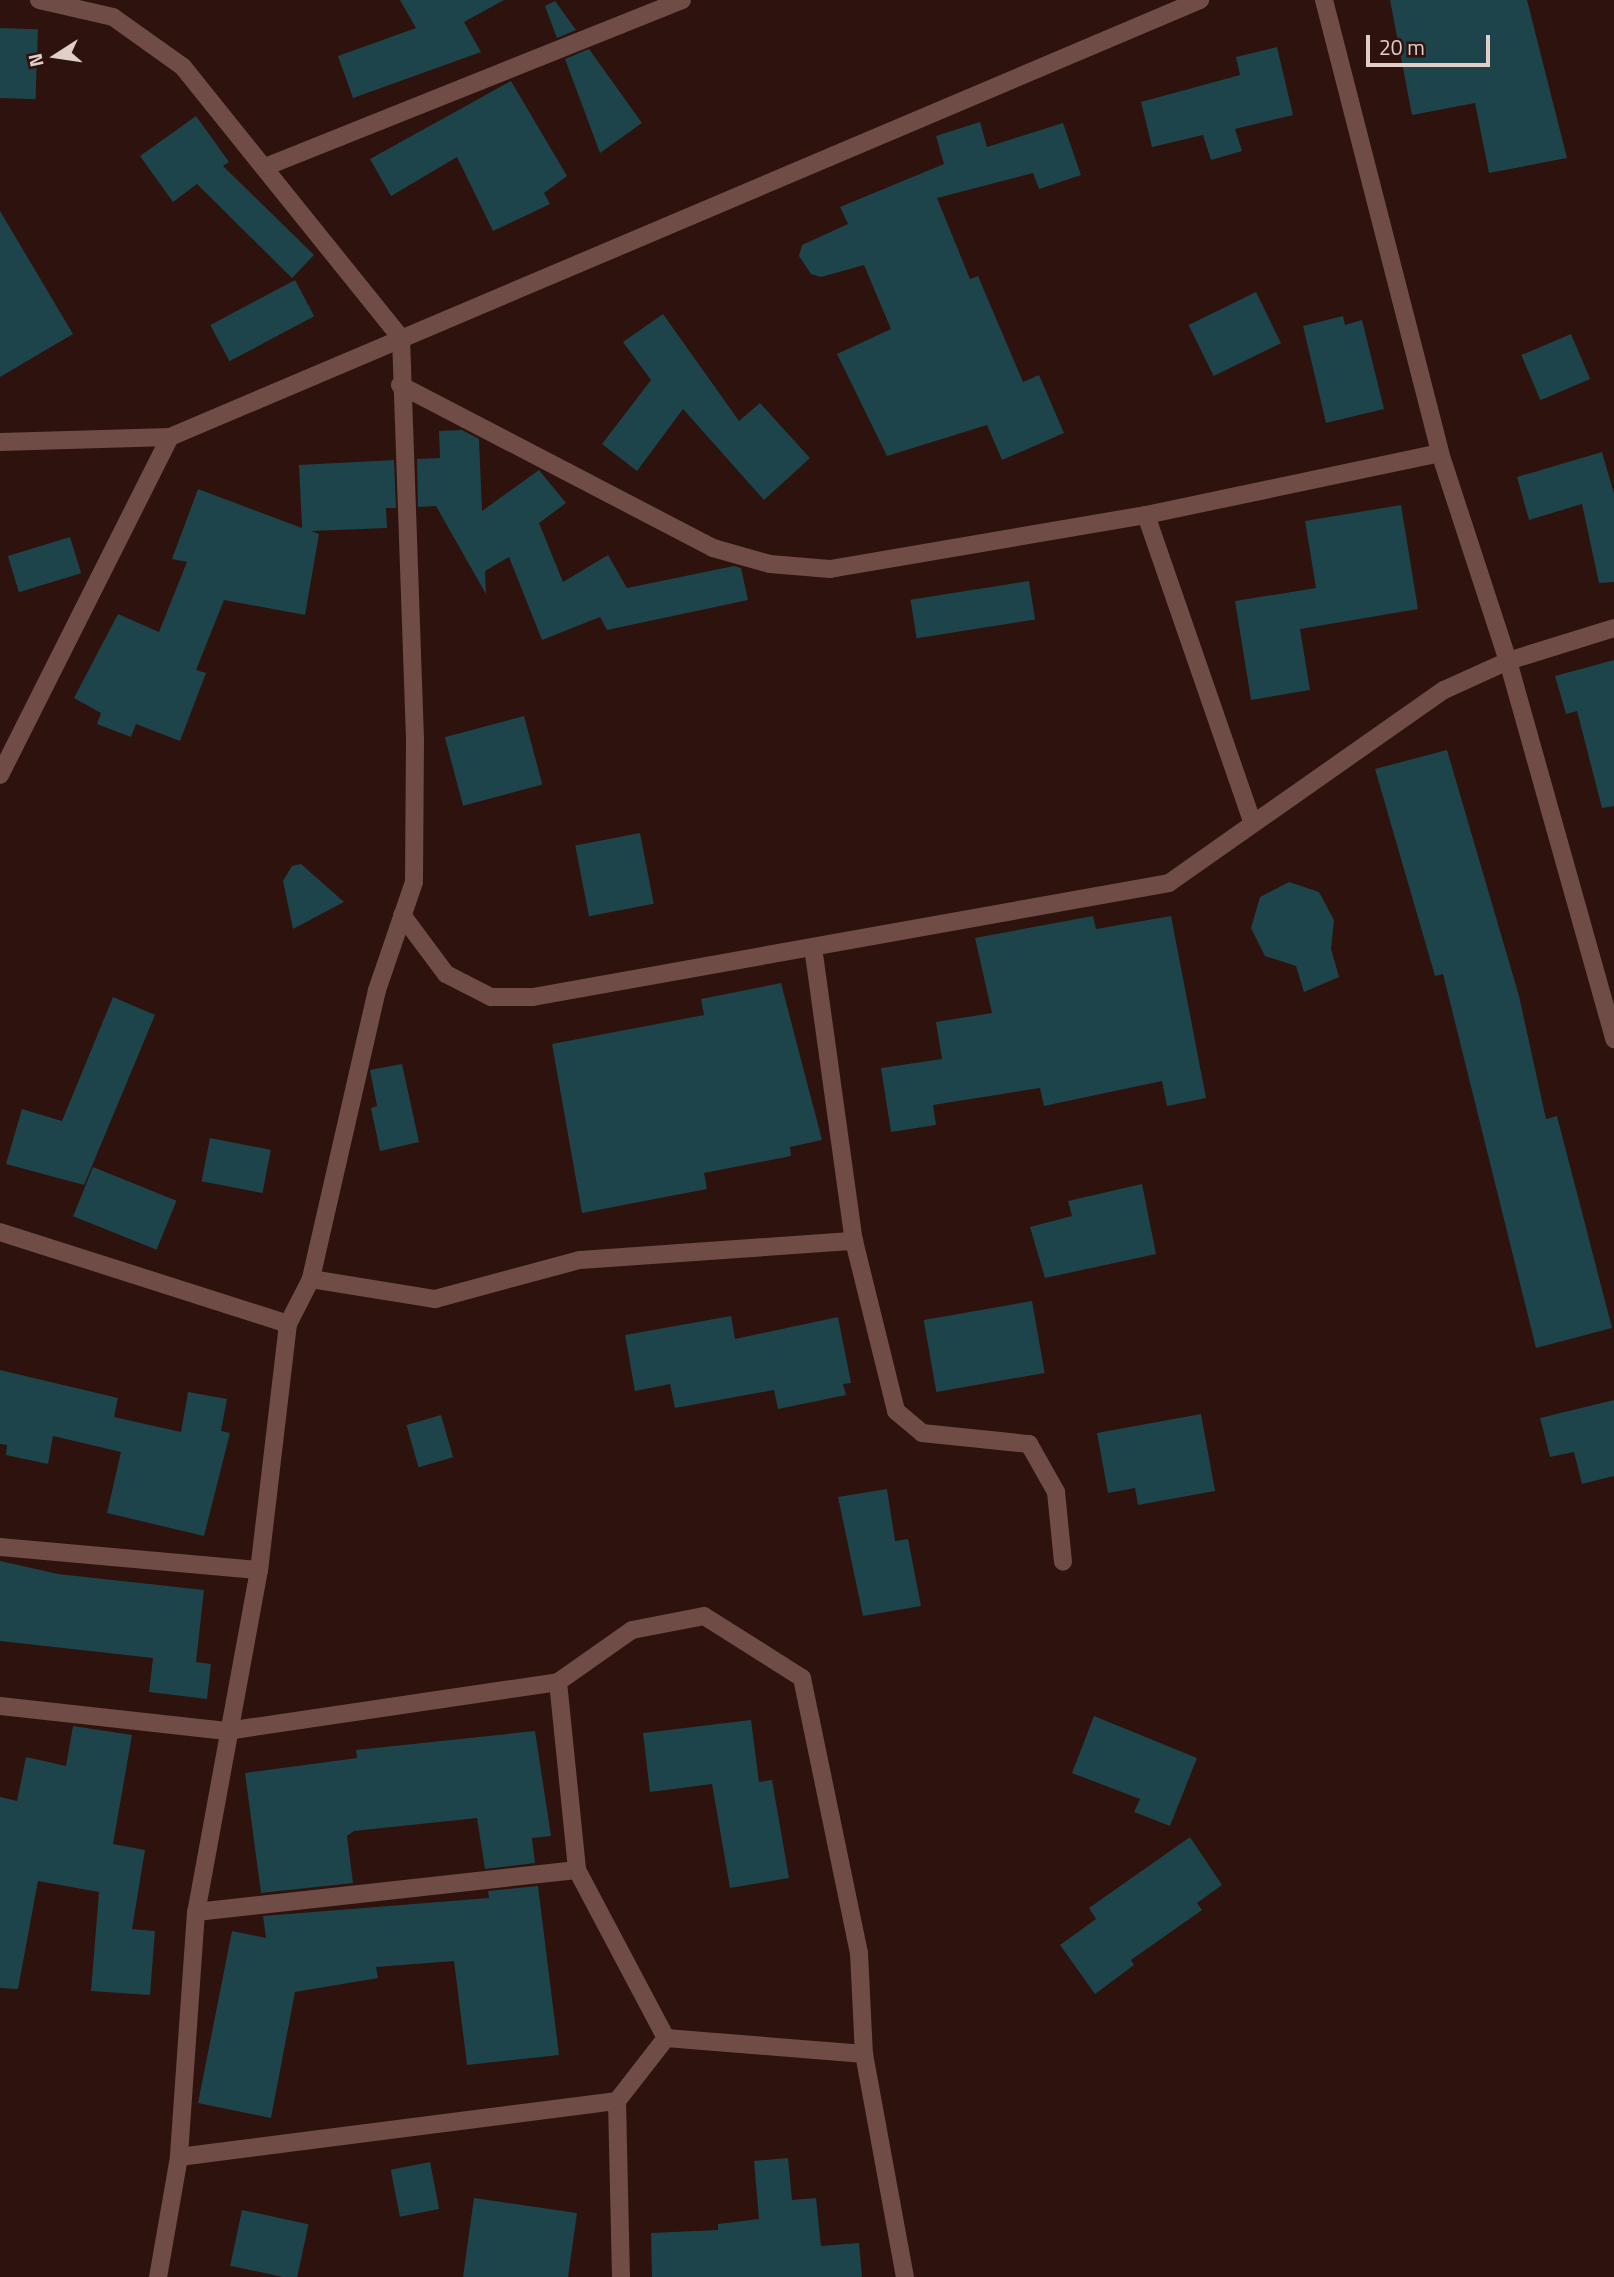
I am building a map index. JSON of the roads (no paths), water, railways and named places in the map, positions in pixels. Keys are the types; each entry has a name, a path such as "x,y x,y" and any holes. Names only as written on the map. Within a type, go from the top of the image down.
{"street":[{"path":"39,0 113,17 183,67 401,338 400,385 415,739 414,882 377,990 311,1279 288,1324 259,1570 227,1731 196,1912 179,2157 158,2277"},
{"path":"265,167 682,0"},
{"path":"0,442 170,437 1200,0"},
{"path":"1324,0 1440,453 1508,661 1614,1039"},
{"path":"400,385 713,548 771,564 830,569 1146,515 1440,453"},
{"path":"0,775 170,437"},
{"path":"1146,515 1252,821"},
{"path":"402,915 446,974 491,997 533,997 1169,883 1252,821 1444,690 1508,661 1614,628"},
{"path":"813,947 854,1241 896,1410 922,1433 1029,1444 1056,1492 1063,1562"},
{"path":"0,1232 288,1324"},
{"path":"311,1279 435,1299 580,1260 854,1241"},
{"path":"0,1547 259,1570"},
{"path":"0,1706 227,1731 558,1682 632,1630 704,1616 802,1678 859,1952 864,2054 905,2277"},
{"path":"558,1682 577,1870 666,2038"},
{"path":"196,1912 577,1870"},
{"path":"666,2038 864,2054"},
{"path":"621,2277 617,2101 666,2038"},
{"path":"179,2157 617,2101"}]}
